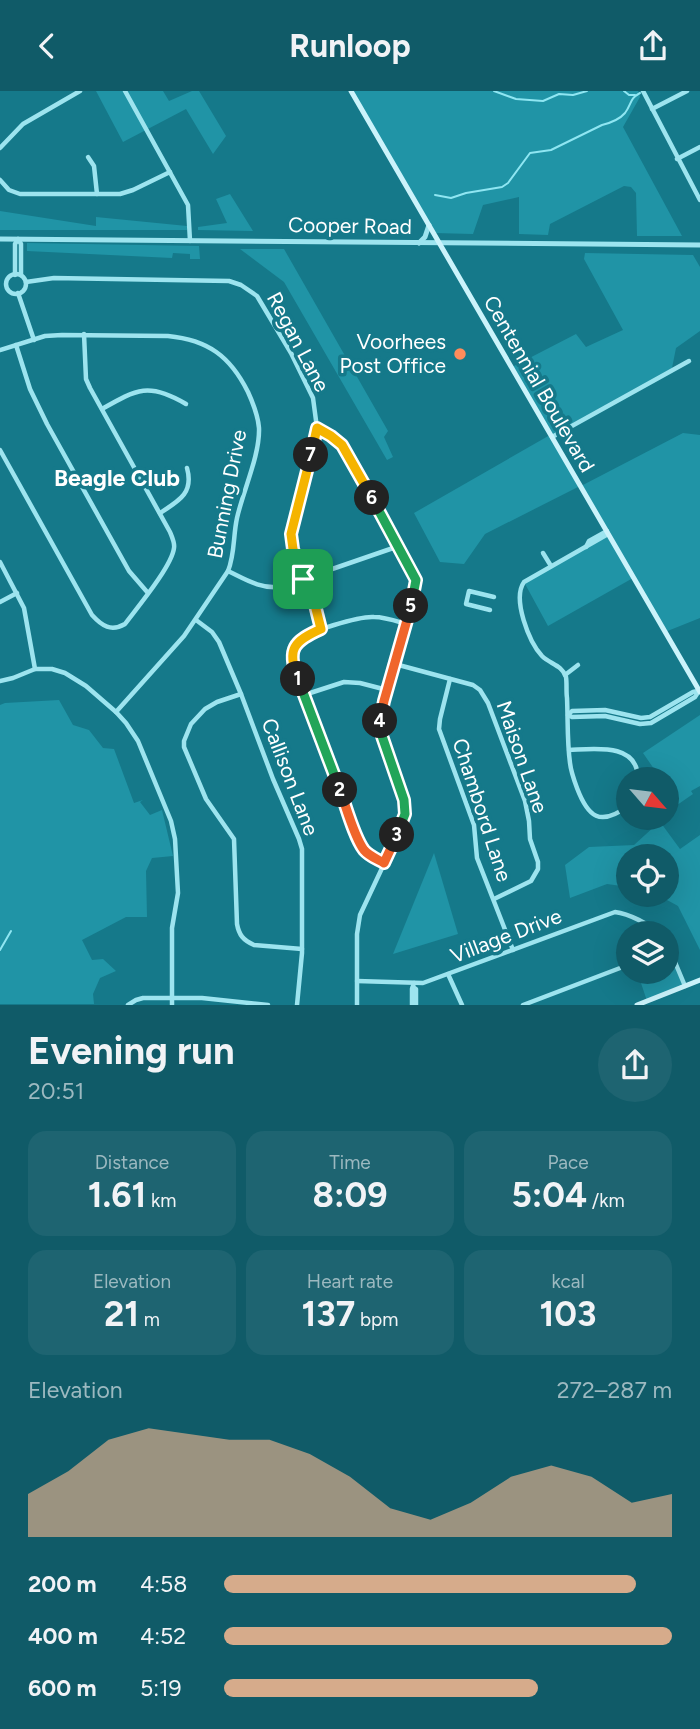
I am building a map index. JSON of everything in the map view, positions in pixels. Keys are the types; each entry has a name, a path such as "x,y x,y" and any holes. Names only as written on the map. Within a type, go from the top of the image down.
{"main road":[{"name":"Centennial Boulevard","path":"351,91 700,691"},
{"path":"637,1005 700,981"}],"street":[{"path":"0,148 23,124 80,91"},
{"path":"125,91 188,205 190,241"},
{"path":"643,91 700,201"},
{"path":"652,109 687,91"},
{"path":"677,159 700,147"},
{"path":"88,157 94,166 96,194"},
{"path":"0,180 9,190 20,194 120,194 170,172"},
{"path":"418,244 425,237 429,225"},
{"name":"Cooper Road","path":"0,239 700,245"},
{"path":"18,239 15,244 18,275 26,282 25,288 19,293 11,292 7,285 8,279 18,275"},
{"name":"Regan Lane","path":"26,282 54,278 229,281 253,291 291,353 313,398 317,428 291,534 293,549 315,605 321,629"},
{"path":"0,285 7,285"},
{"path":"19,293 34,340"},
{"path":"0,450 92,615 99,624 113,628 125,624 167,565 174,549 173,539 86,379 84,334"},
{"name":"Bunning Drive","path":"0,350 62,335 182,337 208,346 223,357 235,369 253,402 259,429 257,447 237,517 228,571 167,656 116,712"},
{"path":"16,345 30,389 47,424 130,571 148,593"},
{"path":"552,437 689,361"},
{"path":"102,409 132,392 148,390 165,392 186,404"},
{"path":"317,428 342,445 416,580 380,723 404,800 403,822 360,915 357,934 357,1005"},
{"path":"160,513 176,503 185,493 189,482 187,468"},
{"path":"608,533 589,541 585,547 524,582 520,587 522,619 541,655 565,675 570,766 584,806 599,817 607,817 616,812"},
{"path":"228,571 255,584 270,588 279,587 399,546"},
{"path":"543,553 551,566"},
{"path":"0,562 26,616 35,669"},
{"path":"490,610 466,604 470,591 494,597"},
{"path":"0,603 17,593"},
{"path":"384,863 368,854 358,839 295,673 292,655 301,638 321,629 370,616 406,624"},
{"name":"Callison Lane","path":"195,620 212,632 219,642 302,849 302,949 297,1005"},
{"name":"Maison Lane","path":"395,664 473,685 485,696 524,800 530,839 538,862 531,881 494,899"},
{"path":"565,675 578,665"},
{"path":"0,681 35,669 52,669 65,673 86,686 116,712 138,741 173,828 177,859 178,893 172,927 172,1005"},
{"name":"Chambord Lane","path":"450,679 439,729 472,816 477,858 513,950"},
{"path":"304,695 344,682 387,690"},
{"path":"568,715 572,712 605,710 641,718 650,717 693,692 700,691"},
{"path":"241,694 211,705 199,714 185,736 184,747 206,799 234,839 237,924 240,936 254,945 302,949"},
{"path":"569,750 611,749 620,752 636,767"},
{"name":"Village Drive","path":"357,981 414,985 615,912 641,921"},
{"path":"523,1005 616,970"},
{"path":"679,973 685,986"},
{"path":"448,974 462,1005"},
{"path":"414,985 414,1005"},
{"path":"128,1005 143,997 202,998 268,1005"}],"shaded area":[{"path":"96,91 163,91 169,101 192,91 199,91 226,136 213,154 186,109 123,142"},
{"path":"352,91 638,91 640,97 623,127 682,236 637,236 636,193 631,187 624,186 550,224 548,235 519,234 519,197 483,205 473,234 434,233"},
{"path":"230,194 253,231 198,230 198,227 227,223 216,199"},
{"path":"0,211 96,226 96,217 187,226 187,230 0,230"},
{"path":"27,243 199,246 200,259 190,259 190,254 173,253 172,258 27,251"},
{"path":"240,249 284,249 388,431 384,437 393,457 387,460 284,282"},
{"path":"585,253 693,255 700,267 700,331 676,348 672,368 551,435 581,486 683,433 700,435 700,618 665,632 633,578 548,626 524,582 608,534 580,486 485,534 464,564 440,562 414,513 550,435 512,367 576,334 586,347 623,330 584,259"},
{"path":"59,700 73,725 89,730 103,748 114,749 134,803 143,800 140,802 150,815 162,810 173,856 152,858 146,871 147,917 126,917 82,940 92,960 103,959 116,971 100,978 93,994 94,1004 0,1004 0,705"},
{"path":"700,715 700,786 679,804 679,767 653,767 643,753"},
{"path":"650,830 666,830 676,844 635,844"},
{"path":"700,835 700,950 678,907 679,848"},
{"path":"616,846 616,885 607,884 570,898 565,865 589,847"},
{"path":"434,853 458,934 393,954"},
{"path":"679,972 685,986 647,1001 641,984 679,984"}],"waterway":[{"path":"494,91 516,99 543,101 559,94 573,95 587,91"},
{"path":"624,91 635,95"},
{"path":"435,195 451,198 502,187 530,153 551,150 617,119 640,93"},
{"path":"0,950 11,931"}],"place":[{"name":"Voorhees Post Office","path":"460,354"}],"district":[{"name":"Beagle Club","path":"117,478"}],"route":[{"path":"317,428 342,445 416,580 380,723 405,807 403,822 384,863 368,854 358,839 295,673 292,655 297,643 301,638 321,629 315,605 303,579 291,534 317,428"}]}
